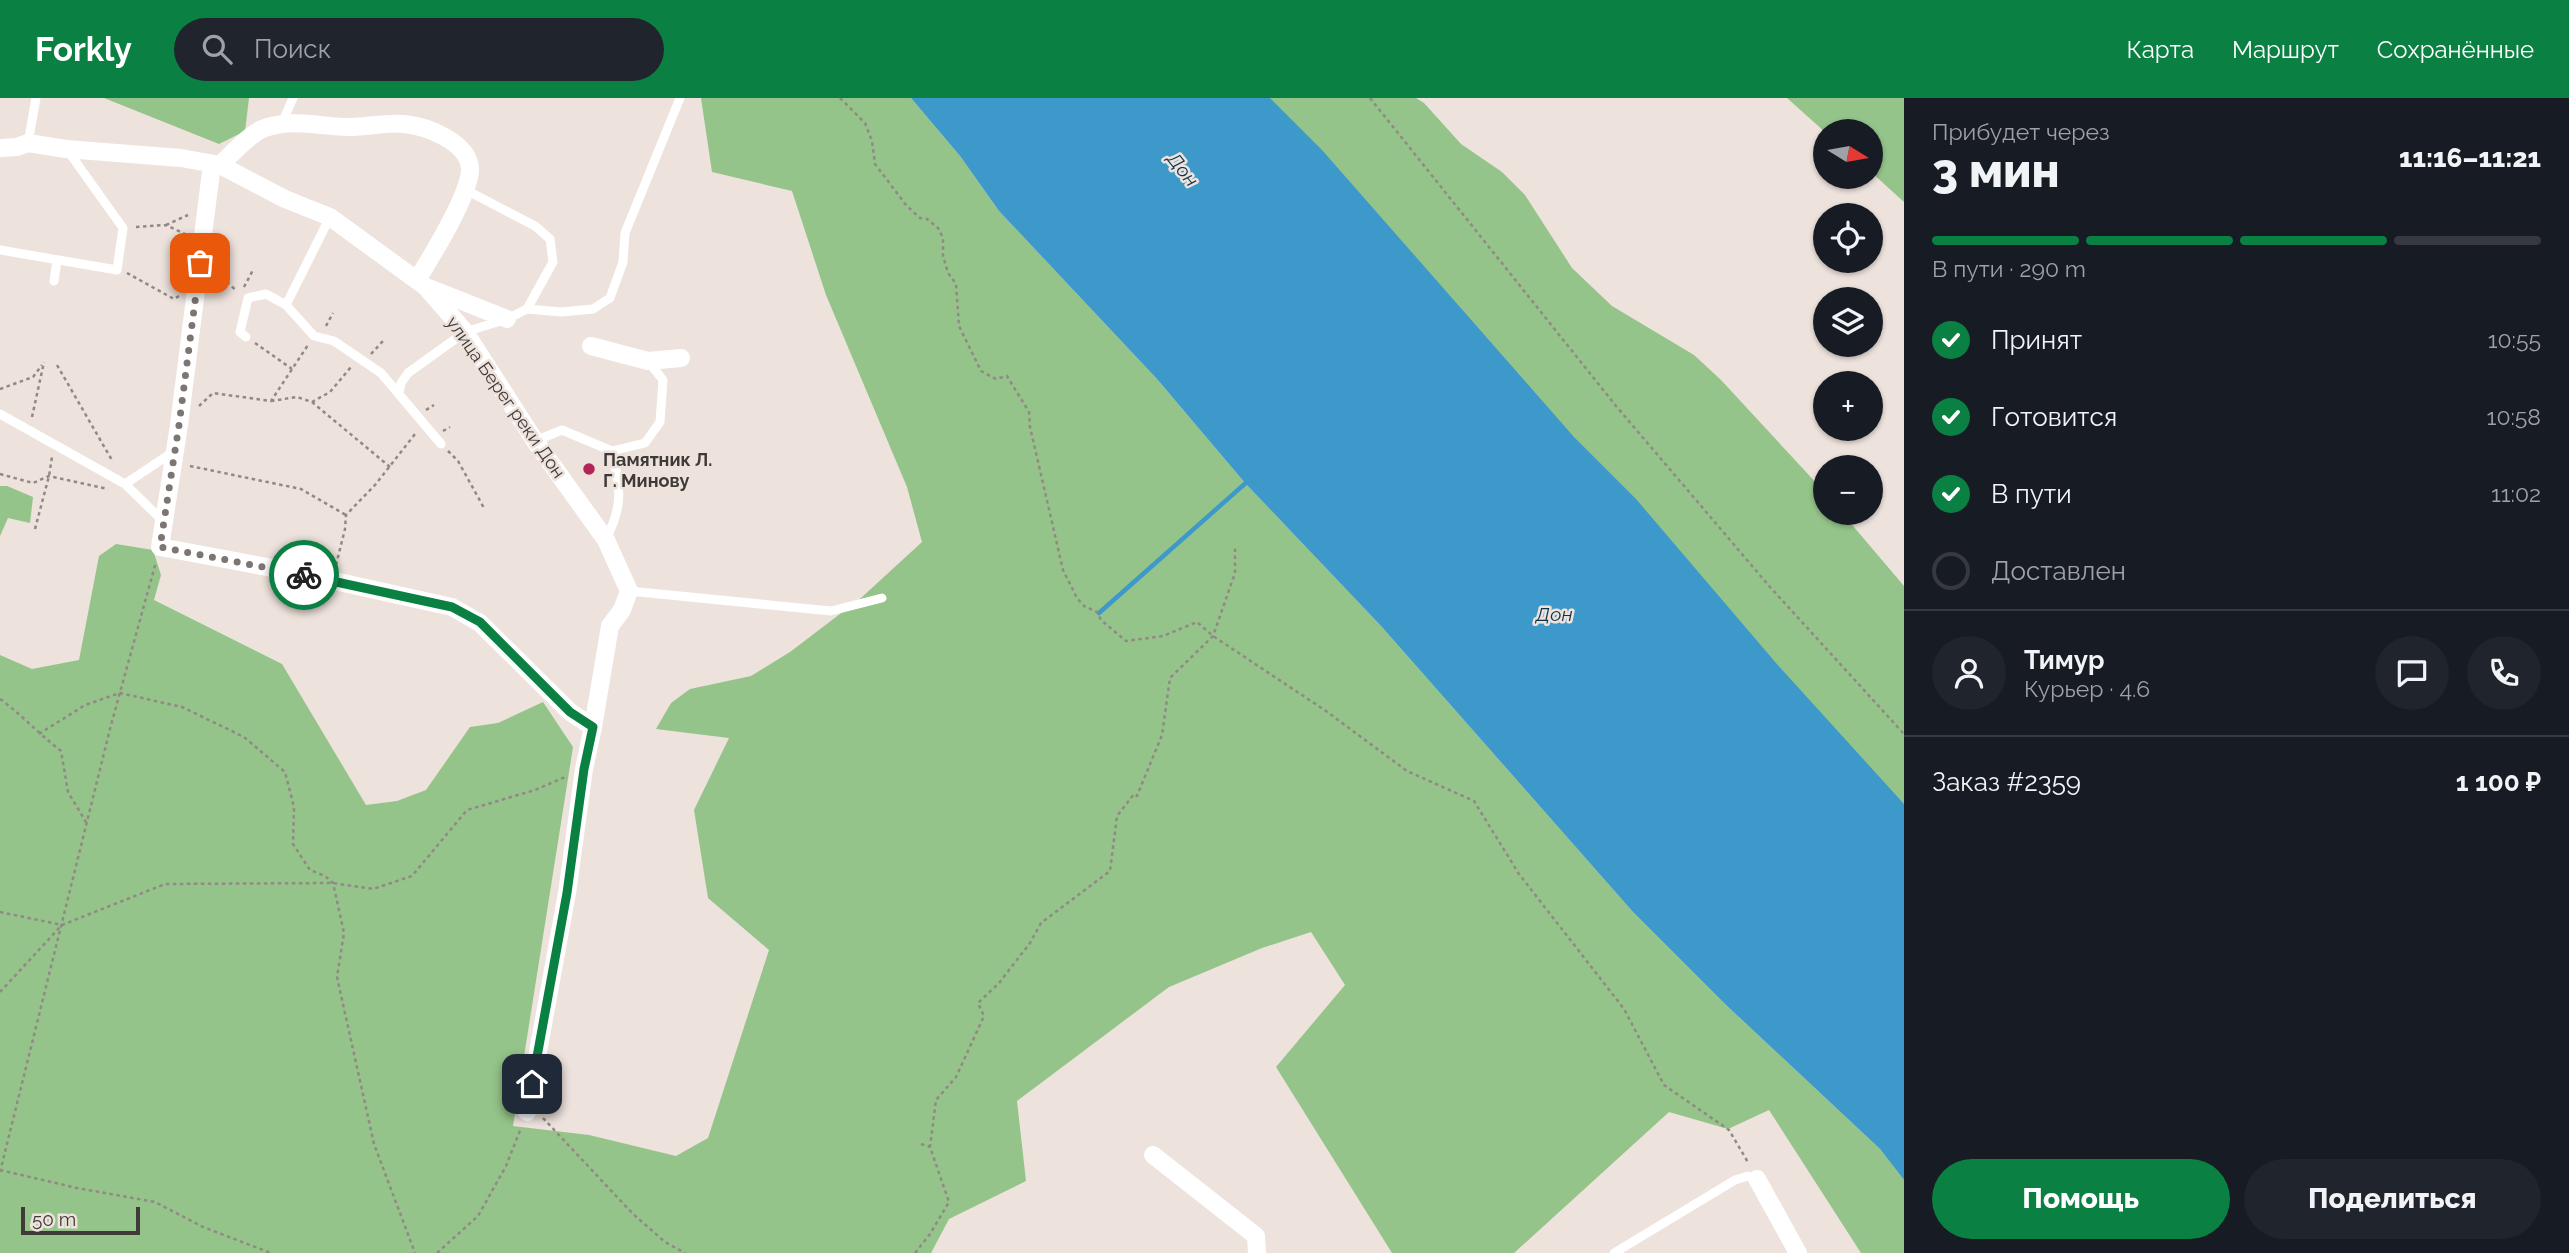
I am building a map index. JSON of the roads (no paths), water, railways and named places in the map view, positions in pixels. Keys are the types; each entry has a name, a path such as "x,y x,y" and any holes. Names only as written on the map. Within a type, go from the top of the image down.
{"street":[{"path":"507,319 421,283 466,190 470,168 460,148 437,133 404,124 350,127 282,123 261,129 216,165 207,206 179,425 160,547 452,607 480,622 570,712 593,727"},
{"name":"улица Берег реки Дон","path":"0,148 28,143 66,149 181,158 216,165 285,199 330,217 421,283 464,332 534,441 606,540 629,591"},
{"path":"591,346 648,361 681,358"},
{"path":"527,1112 567,893 584,769 610,626 622,610 629,591"},
{"path":"1153,1155 1256,1236 1257,1253"},
{"path":"1757,1179 1798,1253"}],"lane":[{"path":"28,143 36,98"},
{"path":"282,123 293,98"},
{"path":"385,378 396,378 408,373 464,332 507,319 527,309 561,312 593,309 610,298 623,262 625,233 680,98"},
{"path":"0,250 117,271 124,228 66,149"},
{"path":"466,190 535,226 550,239 553,262 527,309"},
{"path":"286,305 330,217"},
{"path":"54,281 57,260"},
{"path":"246,337 240,332 248,298 266,294 286,305 314,336 334,341 385,378 441,444"},
{"path":"534,441 562,430 611,450 645,443 660,422 663,380 648,361"},
{"path":"399,394 408,373"},
{"path":"0,414 125,484 165,522"},
{"path":"606,540 616,519 620,487 611,450"},
{"path":"125,484 174,457"},
{"path":"629,591 831,611 882,598"},
{"path":"1614,1253 1735,1180 1748,1176 1757,1179"}],"water":[{"name":"Дон","path":"911,98 1270,98 1322,150 1574,437 1636,499 1776,663 1904,804 1904,1180 1880,1149 1725,1004 1633,912 1381,626 1245,483 1157,379 999,211 960,156"}],"waterway":[{"path":"1099,613 1248,481"}],"place":[{"name":"Памятник Л. Г. Минову","path":"589,469"}]}
